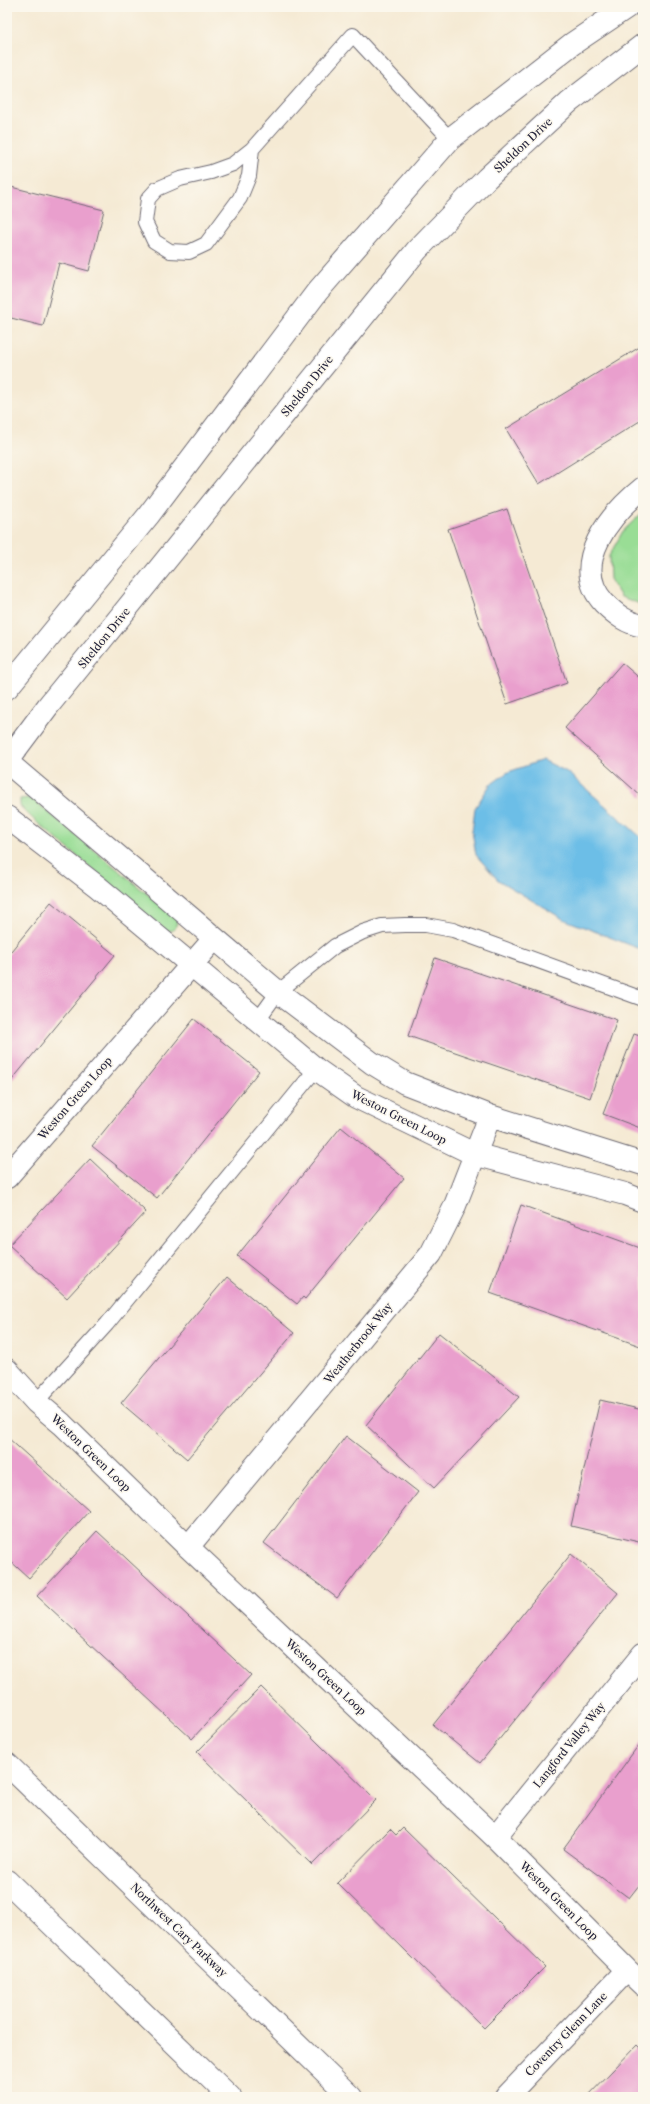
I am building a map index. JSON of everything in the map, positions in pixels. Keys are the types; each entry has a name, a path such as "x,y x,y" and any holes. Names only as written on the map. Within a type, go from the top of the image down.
{"street":[{"path":"7,688 148,516 317,292 450,139 572,44 627,7"},
{"name":"Sheldon Drive","path":"7,761 58,694 417,250 487,178 569,102 643,45"},
{"path":"643,488 623,504 605,530 594,549 589,571 595,593 613,612 630,623 643,626"},
{"path":"7,761 278,992 339,1040 405,1083 490,1116 643,1164"},
{"name":"Weston Green Loop","path":"7,817 98,888 257,1021 316,1068 356,1097 474,1154 625,1194 643,1201"},
{"name":"Weston Green Loop","path":"7,1177 214,939"},
{"name":"Weatherbrook Way","path":"188,1547 431,1254 454,1208 490,1116"},
{"name":"Weston Green Loop","path":"7,1370 36,1402 62,1424 188,1547 495,1837 643,1985"},
{"name":"Langford Valley Way","path":"495,1837 643,1654"},
{"name":"Northwest Cary Parkway","path":"7,1764 351,2097"},
{"path":"7,1881 230,2097"},
{"name":"Coventry Glenn Lane","path":"506,2097 627,1970"}],"lane":[{"path":"252,149 249,176 240,198 206,244 189,252 170,251 154,241 145,222 148,199 157,189 180,179 211,172 233,164 252,149 353,35 450,139"},
{"path":"257,1021 278,992 334,946 363,932 382,926 426,925 453,930 643,999"},
{"path":"36,1402 107,1324 316,1068"}],"green space":[{"path":"643,512 643,605 621,597 610,579 609,556 623,531"},
{"path":"28,798 35,801 175,917 177,922 175,929 171,931 163,929 33,819 20,806 20,799"}],"water":[{"path":"543,760 567,772 643,839 643,950 563,919 498,880 476,855 472,831 475,808 490,785 508,772"}],"building":[{"path":"7,186 104,210 89,271 59,263 43,326 7,317"},
{"path":"643,345 643,419 539,484 506,429"},
{"path":"507,509 567,683 507,704 448,529"},
{"path":"622,663 643,681 643,798 565,728"},
{"path":"51,902 115,955 7,1086 7,956"},
{"path":"435,958 617,1020 590,1098 408,1036"},
{"path":"194,1019 259,1071 157,1198 92,1146"},
{"path":"634,1034 643,1037 643,1129 603,1114"},
{"path":"341,1127 404,1178 305,1299 303,1297 297,1304 237,1256"},
{"path":"90,1159 146,1212 67,1298 9,1245"},
{"path":"521,1205 643,1249 643,1347 490,1293"},
{"path":"227,1277 294,1333 187,1459 121,1403"},
{"path":"439,1333 519,1397 434,1488 366,1425"},
{"path":"600,1400 643,1410 643,1543 571,1526"},
{"path":"346,1436 418,1492 337,1598 264,1543"},
{"path":"7,1437 89,1511 29,1578 7,1558"},
{"path":"97,1531 251,1675 192,1739 37,1596"},
{"path":"571,1554 618,1593 480,1763 433,1725"},
{"path":"261,1687 376,1800 312,1865 197,1752"},
{"path":"643,1739 643,1880 629,1898 563,1849"},
{"path":"403,1828 545,1967 484,2028 337,1883 390,1829 396,1835"},
{"path":"637,2045 643,2051 643,2097 587,2097"}]}
